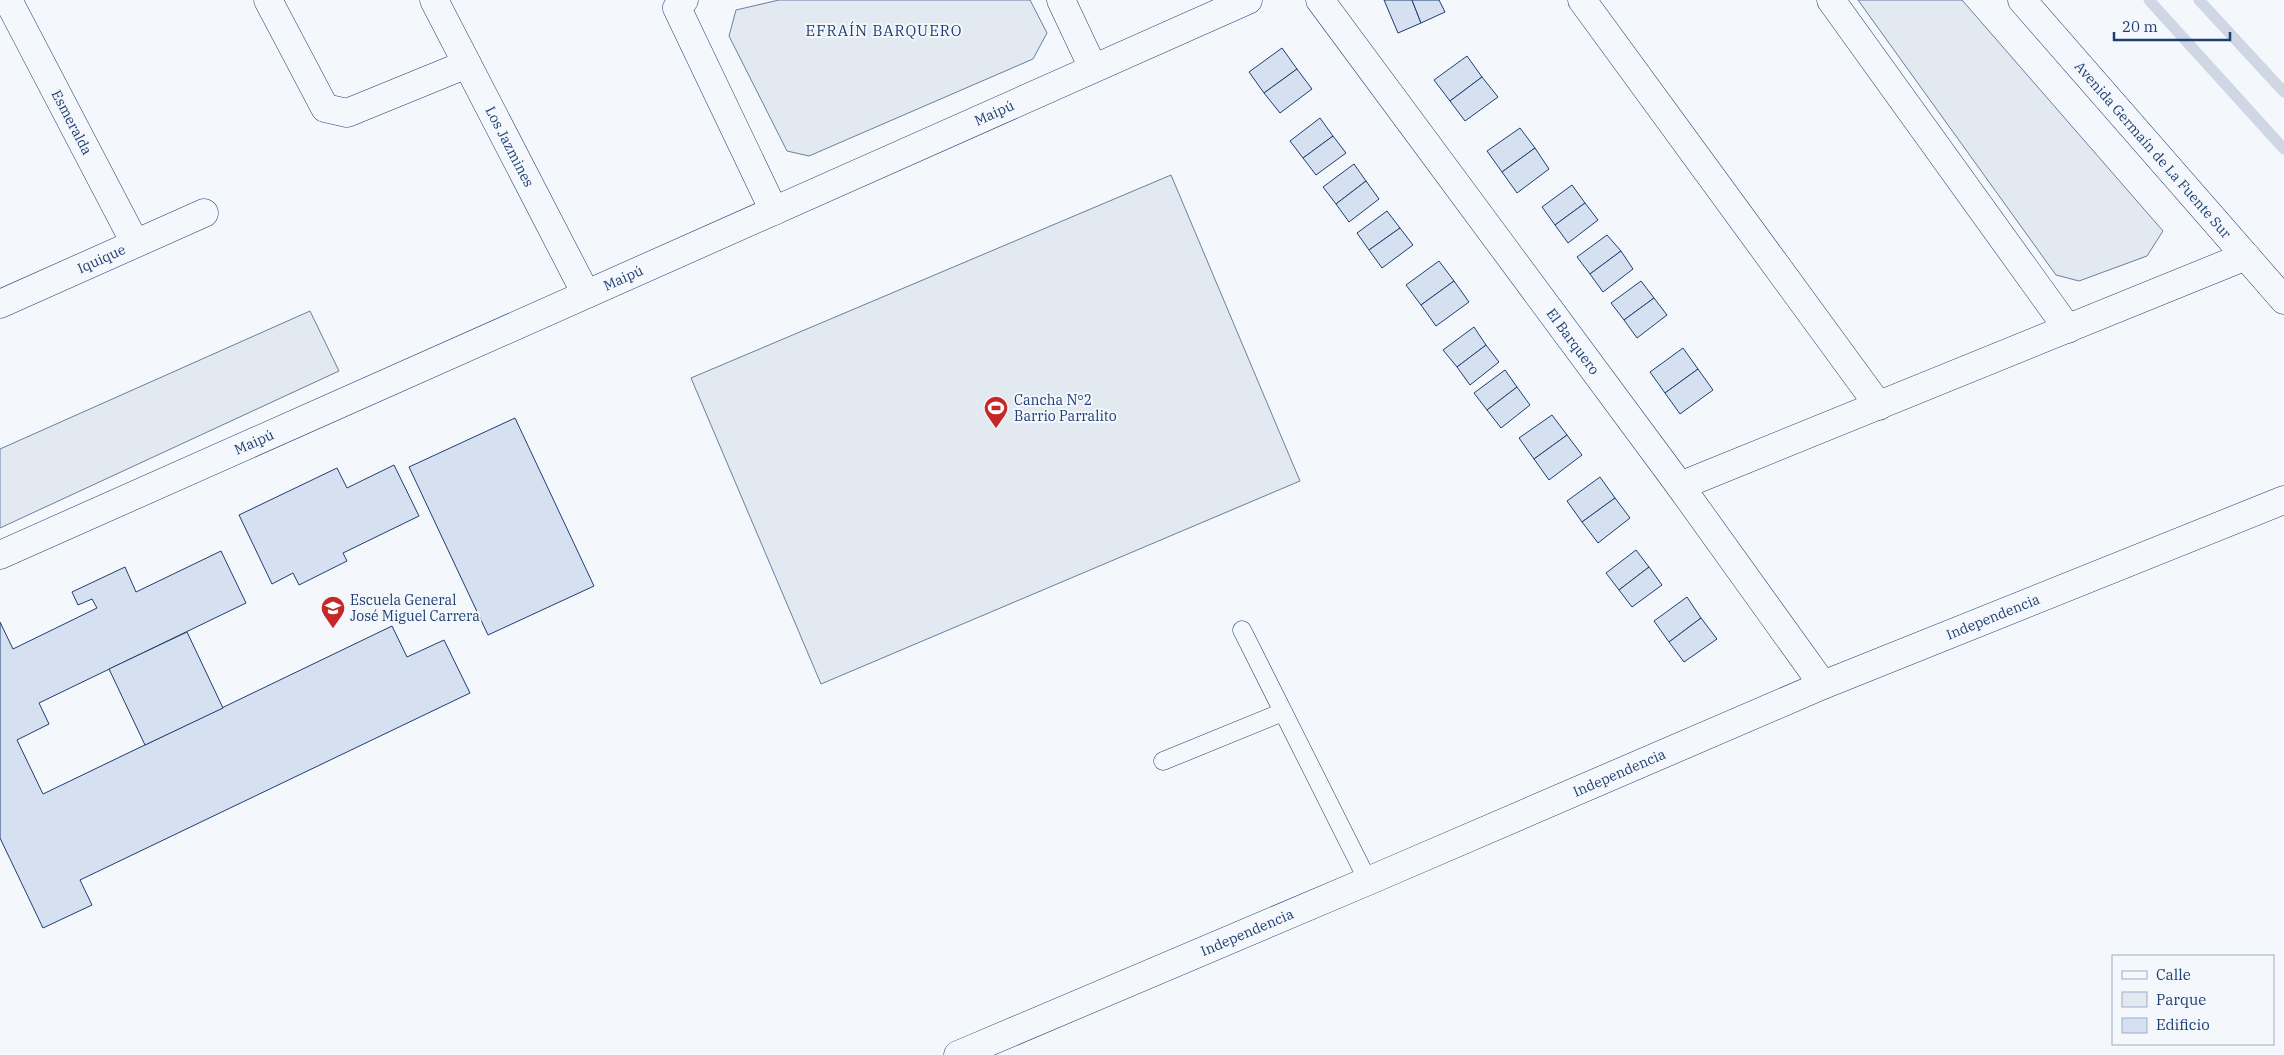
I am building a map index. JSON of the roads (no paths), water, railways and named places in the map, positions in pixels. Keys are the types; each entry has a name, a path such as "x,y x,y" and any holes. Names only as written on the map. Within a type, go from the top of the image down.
{"street":[{"name":"Esmeralda","path":"8,0 135,243"},
{"path":"268,0 326,108 347,112 467,64"},
{"name":"Los Jazmines","path":"434,0 586,294"},
{"path":"684,0 677,8 774,211"},
{"path":"1060,0 1093,68"},
{"name":"Maipú","path":"0,555 1248,0"},
{"name":"El Barquero","path":"1320,0 1680,486 1823,685"},
{"path":"1582,0 1879,406"},
{"path":"1831,0 2068,329"},
{"name":"Avenida Germaín de La Fuente Sur","path":"2022,0 2284,300"},
{"name":"Iquique","path":"0,304 204,213"},
{"path":"1680,486 2246,256"},
{"name":"Independencia","path":"958,1055 1368,882 1823,685 2284,500"}],"lane":[{"path":"1242,630 1368,882"},
{"path":"1163,761 1283,712"}],"waterway":[{"path":"2149,0 2284,149"},
{"path":"2199,0 2284,92"}],"place":[{"name":"Cancha N°2 Barrio Parralito","path":"996,429"},
{"name":"Escuela General José Miguel Carrera","path":"333,629"}],"district":[{"name":"EFRAÍN BARQUERO","path":"884,31"}]}
